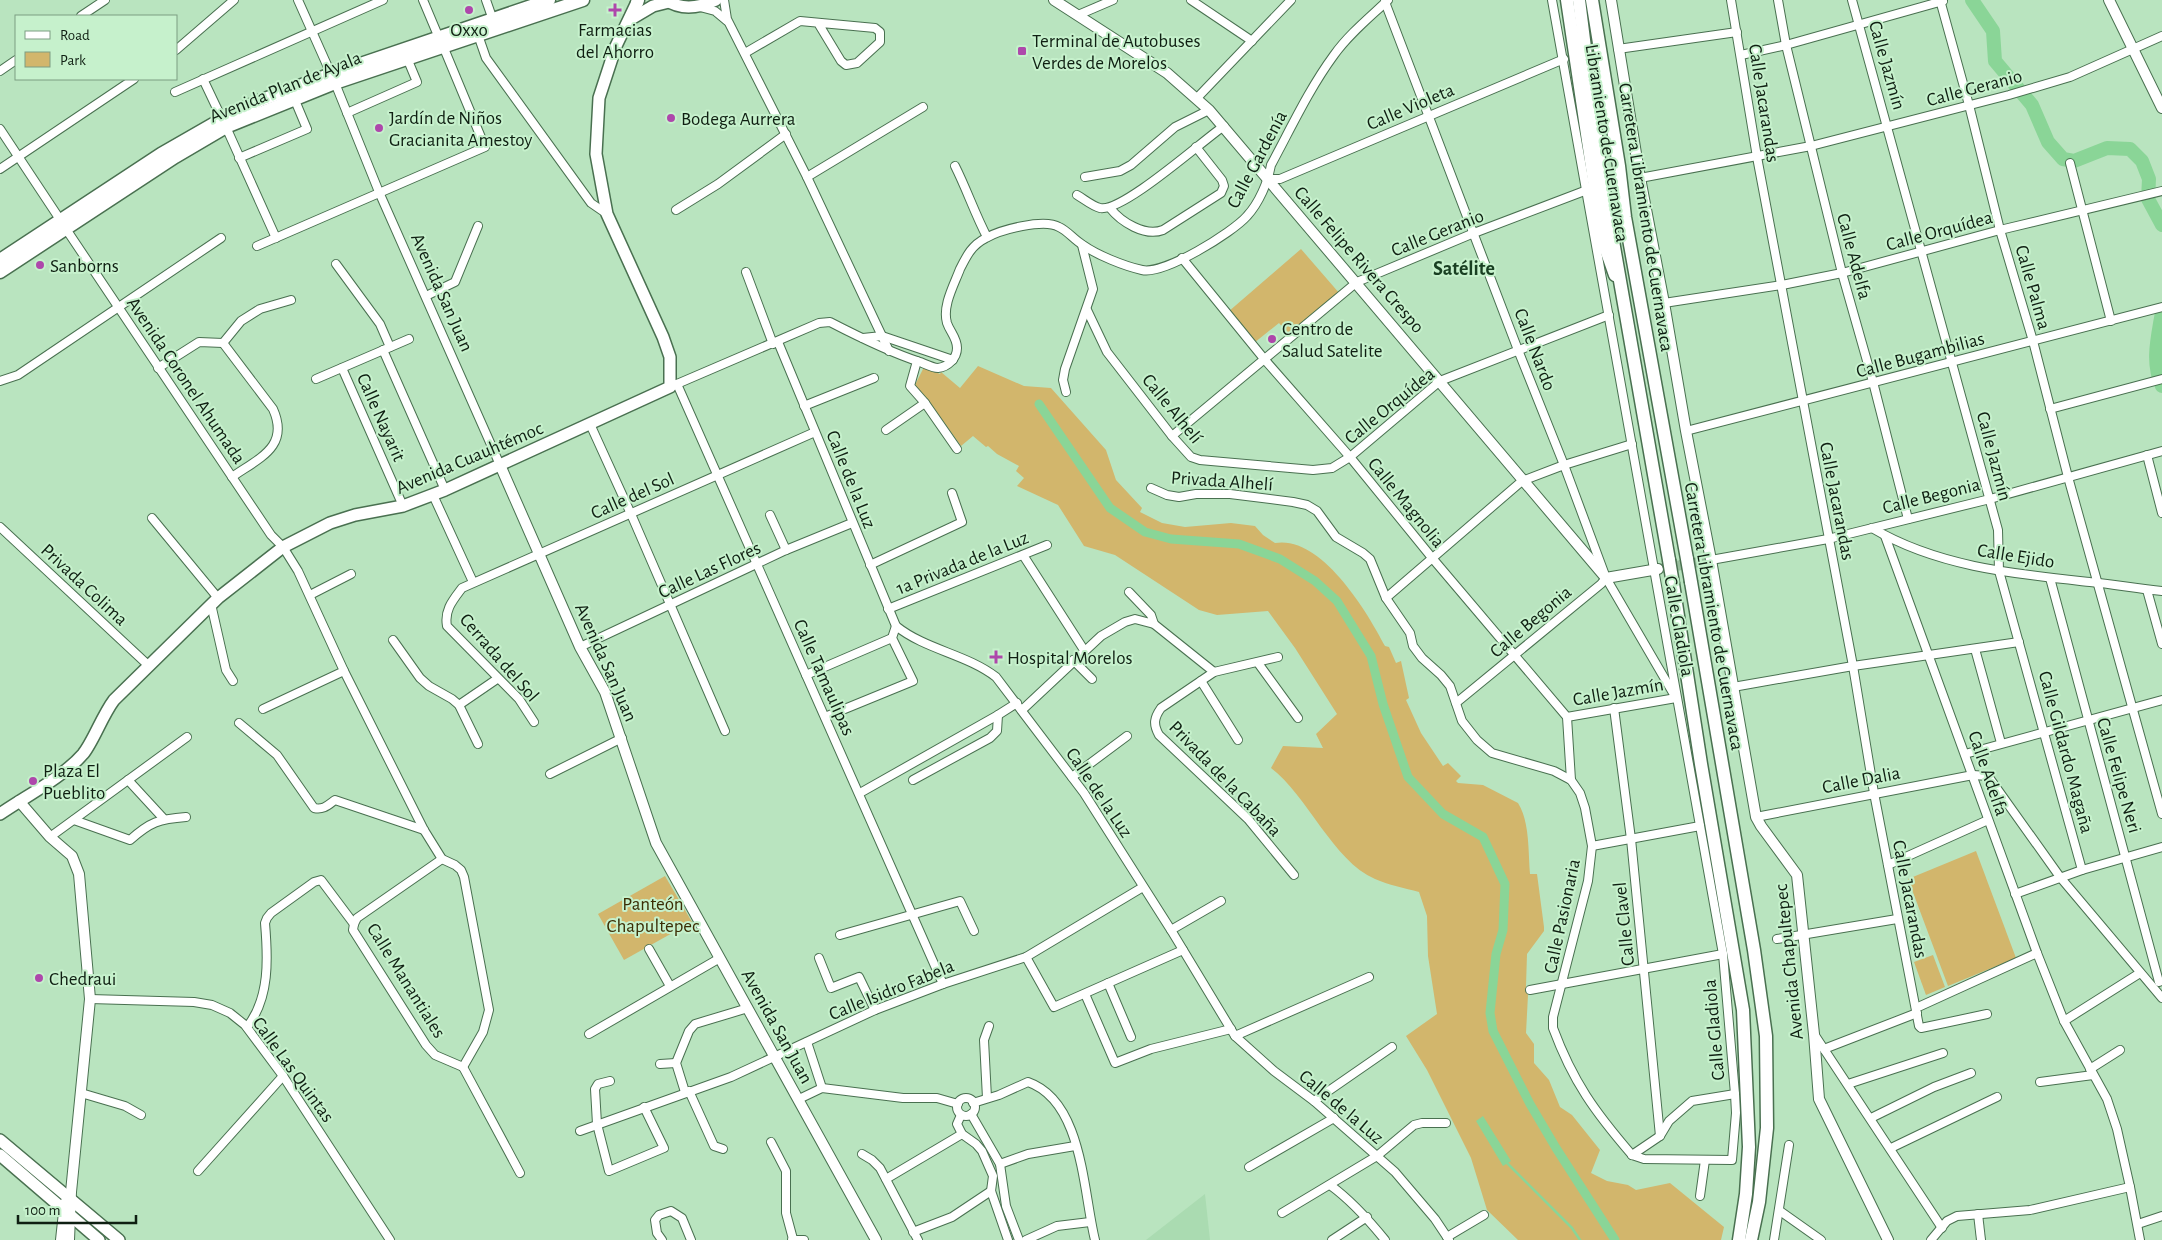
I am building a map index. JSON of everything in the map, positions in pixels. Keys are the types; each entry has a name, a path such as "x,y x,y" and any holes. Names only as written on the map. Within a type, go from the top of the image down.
{"main road":[{"name":"Avenida Plan de Ayala","path":"0,260 64,225 170,160 259,101 407,58 493,20 549,0"},
{"name":"Avenida Plan de Ayala","path":"224,123 294,98 333,79 441,42 478,35 583,0"},
{"path":"630,20 653,6 667,1 682,8 697,7 716,0"},
{"name":"Libramiento de Cuernavaca","path":"1567,0 1603,241 1620,289"},
{"name":"Carretera Libramiento de Cuernavaca","path":"1579,0 1600,168 1669,560 1700,764 1743,1010 1749,1147 1746,1194 1739,1240"},
{"name":"Carretera Libramiento de Cuernavaca","path":"1592,0 1619,166 1625,217 1691,582 1754,950 1766,1036 1767,1128 1759,1202 1751,1240"},
{"path":"638,1 616,46 599,98 596,154 607,214 663,337 670,357 674,386"},
{"name":"Avenida Plan de Ayala","path":"0,272 64,225"},
{"name":"Avenida Cuauhtémoc","path":"0,814 68,767 84,753 104,713 114,700 214,601 283,547 330,523 355,515 403,506 433,495 674,386"},
{"path":"0,1140 67,1194 118,1240"},
{"path":"0,1155 51,1201 99,1240"},
{"path":"51,1201 67,1194"}],"street":[{"path":"82,15 105,0"},
{"path":"178,48 234,0"},
{"name":"Avenida San Juan","path":"298,0 539,554 580,646 605,692 656,843 876,1240"},
{"path":"175,92 383,0"},
{"path":"258,246 486,147 423,0"},
{"path":"486,0 493,20"},
{"path":"724,0 725,13 730,25 808,177 889,351"},
{"name":"Calle Felipe Rivera Crespo","path":"1054,0 1167,73 1210,110 1606,578"},
{"path":"1078,15 1113,0"},
{"path":"1191,0 1252,40"},
{"path":"1197,98 1291,0"},
{"name":"Calle Gladiola","path":"1552,0 1656,569 1676,698 1723,954 1735,1094 1736,1113 1732,1160 1644,1159 1632,1155"},
{"name":"Avenida Chapultepec","path":"1611,0 1640,178 1756,816 1796,875 1814,1034 1819,1099 1888,1240"},
{"name":"Calle Jacarandas","path":"1731,0 1757,157 1853,666 1874,793 1921,1028 1987,1014"},
{"name":"Calle Adelfa","path":"1778,0 1786,45 1842,273 1873,382 1908,519"},
{"name":"Calle Jazmín","path":"1852,0 1990,499 1998,530 1999,571 2019,642"},
{"path":"2109,0 2162,108"},
{"name":"Calle Nardo","path":"1387,1 1428,115 1606,578 1676,698"},
{"name":"Calle Gardenía","path":"953,360 957,349 956,340 947,324 946,310 968,253 976,244 987,237 1011,228 1050,224 1059,226 1082,245 1097,253 1141,270 1152,271 1221,238 1248,216 1268,179 1270,165 1315,82 1335,53 1387,1"},
{"path":"1741,55 1786,45 1942,1"},
{"name":"Calle Palma","path":"1942,1 2000,230 2033,341 2068,477 2162,814"},
{"path":"697,7 715,11 730,25"},
{"path":"745,53 800,21 875,28 880,32 880,42 856,63 846,65 841,61 818,23"},
{"path":"1618,49 1737,32"},
{"path":"478,35 486,58 591,204 607,214"},
{"name":"Calle Geranio","path":"1640,178 1811,146 2009,95 2070,77 2162,36"},
{"path":"348,113 417,82 407,58"},
{"name":"Calle Violeta","path":"1268,179 1280,179 1564,58"},
{"path":"0,71 15,61"},
{"path":"204,79 276,238"},
{"path":"0,168 133,80"},
{"path":"240,158 307,129 294,98"},
{"path":"808,177 923,106"},
{"path":"1085,177 1120,171 1131,165 1175,127 1210,110"},
{"path":"1076,195 1100,208 1110,208 1144,187 1224,126"},
{"name":"Avenida Coronel Ahumada","path":"0,129 271,535 283,547"},
{"path":"676,210 718,184 786,134"},
{"path":"1110,208 1117,217 1148,232 1155,233 1221,193 1224,186 1222,180 1196,147"},
{"path":"2070,163 2111,321"},
{"path":"955,166 969,194 978,221 987,237"},
{"name":"Calle Geranio","path":"1172,436 1357,282 1586,190"},
{"name":"Calle Orquídea","path":"1664,303 1782,285 1842,273 2000,230 2083,212 2162,191"},
{"path":"426,296 455,282 478,226"},
{"path":"0,381 18,375 221,238"},
{"path":"1066,392 1063,380 1065,369 1093,289 1082,245"},
{"name":"Calle Magnolia","path":"1182,258 1265,360 1350,457 1566,717"},
{"path":"336,264 380,324 387,349 445,490"},
{"name":"Calle de la Luz","path":"746,272 896,626 910,637 984,668 996,678 1072,777 1171,930 1233,1033 1274,1071 1314,1101 1395,1172 1435,1219 1448,1239"},
{"path":"223,343 241,321 260,309 290,300"},
{"name":"Calle Bugambilias","path":"1686,431 2158,308"},
{"name":"Calle Alhelí","path":"1087,310 1107,352 1172,436 1191,457 1200,460 1313,470 1332,468"},
{"name":"Calle Orquídea","path":"1332,468 1350,457 1440,381 1609,315"},
{"path":"674,386 820,323 830,322 889,351 937,368 953,360"},
{"path":"861,338 882,336 953,360"},
{"path":"316,379 409,339"},
{"path":"158,368 199,342 223,343"},
{"path":"223,343 272,409 278,420 279,431 276,442 269,452 232,477"},
{"path":"916,361 910,386 925,403 957,449"},
{"name":"Calle Nayarit","path":"342,368 403,506"},
{"path":"804,406 874,378"},
{"path":"2050,409 2162,379"},
{"name":"Calle Tamaulipas","path":"674,386 719,474 943,984"},
{"path":"886,430 925,403"},
{"path":"590,424 632,514 725,731"},
{"name":"Calle del Sol","path":"462,588 815,432"},
{"path":"1571,780 1554,771 1492,753 1462,721 1450,686 1422,658 1413,646 1410,633 1386,598 1522,481 1564,465 1632,444"},
{"name":"Calle Begonia","path":"1708,560 1828,539 1990,499 2162,451"},
{"path":"2147,455 2162,513"},
{"name":"Privada Alhelí","path":"1151,488 1166,495 1179,497 1196,494 1230,494 1308,505 1317,511 1336,537 1363,553 1370,560 1386,598"},
{"path":"870,565 962,522 952,494"},
{"path":"433,495 473,582"},
{"path":"770,515 786,550"},
{"path":"152,518 214,601 226,670 233,681"},
{"name":"Calle Las Flores","path":"580,646 786,550 852,523"},
{"name":"Privada Colima","path":"0,527 148,665"},
{"name":"Calle Ejido","path":"1872,528 1911,548 1940,558 1999,571 2162,591"},
{"name":"Calle Adelfa","path":"1885,536 2037,953 2064,1021 2106,1099 2117,1129 2140,1240"},
{"name":"1a Privada de la Luz","path":"888,609 1047,545"},
{"path":"283,547 310,596 344,671 424,830 442,859 455,865 461,870 464,877 489,1010 488,1021 483,1032 462,1067 520,1173"},
{"path":"1023,555 1084,650"},
{"path":"1606,578 1656,569"},
{"path":"310,596 351,574"},
{"name":"Calle Begonia","path":"1456,703 1516,656 1606,578"},
{"name":"Calle Felipe Neri","path":"2050,578 2161,981"},
{"name":"Cerrada del Sol","path":"462,588 448,607 445,616 447,626 497,679 519,699 534,722"},
{"path":"2147,590 2162,644"},
{"path":"1129,592 1151,615 1154,624"},
{"path":"1022,710 1073,660 1101,636 1124,622 1135,619 1154,624 1214,672"},
{"path":"825,717 913,681 892,638 896,626"},
{"path":"806,675 892,638"},
{"path":"393,640 420,678 459,705 478,744"},
{"path":"1733,688 1853,666 2019,642"},
{"name":"Calle Gildardo Magaña","path":"2019,642 2082,870"},
{"path":"1975,649 2001,743"},
{"name":"Privada de la Cabaña","path":"1278,657 1214,672 1202,682 1161,708 1155,716 1154,726 1159,735 1248,819 1294,875"},
{"path":"1073,660 1092,679"},
{"path":"1258,663 1298,718"},
{"path":"263,709 344,671"},
{"path":"459,705 497,679"},
{"path":"1202,682 1238,740"},
{"name":"Calle Jazmín","path":"1566,717 1676,698"},
{"path":"1965,754 2162,700"},
{"path":"860,792 1017,703"},
{"name":"Calle Clavel","path":"1614,708 1631,839 1660,1136"},
{"path":"913,780 990,738 998,731 998,715"},
{"path":"1566,717 1571,780"},
{"path":"239,723 276,755 314,808 325,808 335,800 424,830"},
{"path":"1072,777 1127,736"},
{"path":"50,837 186,737"},
{"path":"550,774 622,738"},
{"path":"1973,775 1984,774 1992,779 2060,877 2162,998"},
{"name":"Calle Dalia","path":"1756,816 1973,775"},
{"path":"128,780 163,818"},
{"name":"Calle Pasionaria","path":"1571,780 1580,793 1585,808 1592,846 1588,881 1564,983 1553,1017 1553,1028 1578,1085 1601,1119 1632,1155"},
{"path":"19,801 50,837 72,856 79,874 90,999 81,1092 67,1194 69,1240"},
{"path":"74,820 130,840 147,824 163,818 186,817"},
{"path":"1888,865 1988,820"},
{"path":"1592,846 1700,826"},
{"path":"2015,894 2060,877 2162,847"},
{"name":"Calle Manantiales","path":"442,859 357,918 353,930 426,1045 436,1055 462,1067"},
{"path":"246,1027 252,1021 263,996 268,961 265,923 271,913 314,882 321,880 354,924"},
{"name":"Calle Isidro Fabela","path":"580,1131 731,1077 875,1010 943,984 1026,957 1143,887"},
{"path":"840,935 960,901 974,931"},
{"path":"1171,930 1221,901"},
{"path":"1777,939 1898,919"},
{"path":"649,949 670,986"},
{"path":"1026,957 1054,1007 1183,950"},
{"path":"1824,1048 1917,1011 2037,953"},
{"path":"1530,990 1723,954"},
{"path":"589,1034 720,958"},
{"path":"819,958 831,988 859,977 875,1010"},
{"path":"2064,1021 2140,973"},
{"path":"1085,994 1115,1063 1151,1049 1233,1033 1369,977"},
{"path":"2152,986 2161,981"},
{"path":"1108,983 1131,1037"},
{"name":"Calle Las Quintas","path":"90,999 194,1002 212,1005 230,1013 246,1027 283,1076 390,1240"},
{"path":"723,1149 714,1146 687,1092 676,1062 688,1031 695,1024 748,1008"},
{"path":"987,1098 984,1040 989,1026"},
{"path":"1814,1034 1942,1228"},
{"path":"807,1042 822,1088"},
{"path":"1314,1101 1392,1047"},
{"path":"2040,1082 2092,1072 2120,1050"},
{"path":"1848,1084 1943,1053"},
{"path":"660,1064 676,1062"},
{"path":"1871,1118 1934,1087 1971,1073"},
{"path":"198,1171 283,1076"},
{"path":"610,1080 598,1084 595,1089 597,1124 608,1171 664,1148 644,1107"},
{"path":"958,1104 966,1098 973,1102 1000,1095 1028,1082 1047,1092 1058,1104 1073,1135 1095,1240"},
{"path":"798,1099 822,1088 903,1098 937,1098 958,1104"},
{"path":"81,1092 124,1106 141,1115"},
{"path":"1632,1155 1660,1136 1669,1121 1692,1101 1735,1094"},
{"path":"1891,1148 1997,1097"},
{"path":"973,1102 972,1114 1000,1164 1006,1206 1019,1240"},
{"path":"958,1104 958,1110 962,1115"},
{"path":"962,1115 972,1114"},
{"path":"962,1115 957,1124 962,1134 982,1151 993,1176 991,1191 1008,1240"},
{"path":"1249,1167 1334,1118"},
{"path":"1282,1213 1377,1156 1414,1125 1446,1123"},
{"path":"886,1179 962,1134"},
{"path":"771,1142 786,1171 786,1213 793,1240 804,1240"},
{"path":"1774,1240 1789,1145"},
{"path":"1000,1164 1028,1154 1075,1146"},
{"path":"862,1154 880,1168 918,1240"},
{"path":"1700,1196 1705,1160"},
{"path":"1330,1185 1367,1217 1385,1240"},
{"path":"1931,1240 1947,1221 1957,1216 2030,1210 2130,1187"},
{"path":"913,1232 952,1217 991,1191"},
{"path":"662,1240 657,1233 655,1220 659,1215 671,1211 682,1218 691,1240"},
{"path":"1780,1211 1821,1240"},
{"path":"61,1240 67,1213"},
{"path":"1978,1214 1981,1240"},
{"path":"1448,1239 1484,1215"},
{"path":"2138,1224 2162,1216"},
{"path":"1332,1240 1367,1217"},
{"path":"1026,1240 1057,1226 1090,1222"}],"shaded area":[{"path":"1483,1116 1511,1161 1503,1166 1476,1121"},
{"path":"1205,1194 1210,1240 1146,1240"}],"green space":[{"path":"1301,249 1340,294 1290,336 1279,323 1254,343 1228,312"},
{"path":"978,366 1024,386 1051,388 1106,450 1116,480 1142,508 1140,512 1162,523 1185,527 1231,523 1255,526 1263,535 1275,543 1292,544 1309,551 1340,578 1367,614 1385,646 1389,647 1396,663 1401,661 1409,698 1406,700 1421,733 1443,766 1448,763 1461,776 1456,781 1458,783 1483,785 1518,803 1522,811 1528,837 1530,874 1537,874 1544,927 1544,931 1527,954 1526,986 1528,995 1526,1033 1534,1044 1534,1063 1549,1080 1560,1107 1572,1115 1600,1150 1591,1173 1607,1181 1628,1185 1636,1190 1670,1183 1724,1227 1721,1240 1518,1240 1487,1210 1471,1158 1427,1070 1406,1036 1437,1014 1428,956 1427,916 1419,892 1380,881 1360,870 1346,858 1297,794 1271,768 1283,746 1323,748 1316,734 1337,714 1295,648 1268,611 1217,615 1199,610 1115,555 1084,546 1058,505 1017,486 1024,478 1016,471 1019,466 997,454 988,446 986,447 973,436 961,446 927,399 914,387 924,367 940,374 941,372 960,388"},
{"path":"1976,851 2016,958 1948,986 1908,879"},
{"name":"Panteón Chapultepec","path":"665,876 692,922 624,960 598,914"},
{"path":"1933,955 1945,987 1926,995 1914,962"}],"waterway":[{"path":"1972,0 1993,31 1995,61 2032,105 2048,142 2063,159 2074,161 2107,148 2130,149 2142,161 2149,179 2148,199 2162,225"},
{"path":"2162,312 2156,359 2162,386"},
{"path":"1039,404 1110,508 1145,532 1171,539 1239,544 1280,559 1315,581 1337,601 1371,656 1383,704 1408,777 1443,814 1483,837 1505,884 1503,930 1496,954 1490,1013 1493,1031 1530,1104 1615,1240"},
{"path":"1507,1163 1572,1228 1580,1240"}],"tunnel":[{"path":"1658,569 1705,561"}],"place":[{"name":"Oxxo","path":"469,10"},
{"name":"Farmacias del Ahorro","path":"615,10"},
{"name":"Terminal de Autobuses Verdes de Morelos","path":"1022,51"},
{"name":"Bodega Aurrera","path":"671,118"},
{"name":"Jardín de Niños Gracianita Amestoy","path":"379,128"},
{"name":"Sanborns","path":"40,265"},
{"name":"Centro de Salud Satelite","path":"1272,339"},
{"name":"Hospital Morelos","path":"996,657"},
{"name":"Plaza El Pueblito","path":"33,781"},
{"name":"Chedraui","path":"39,978"}],"district":[{"name":"Satélite","path":"1464,268"}]}
